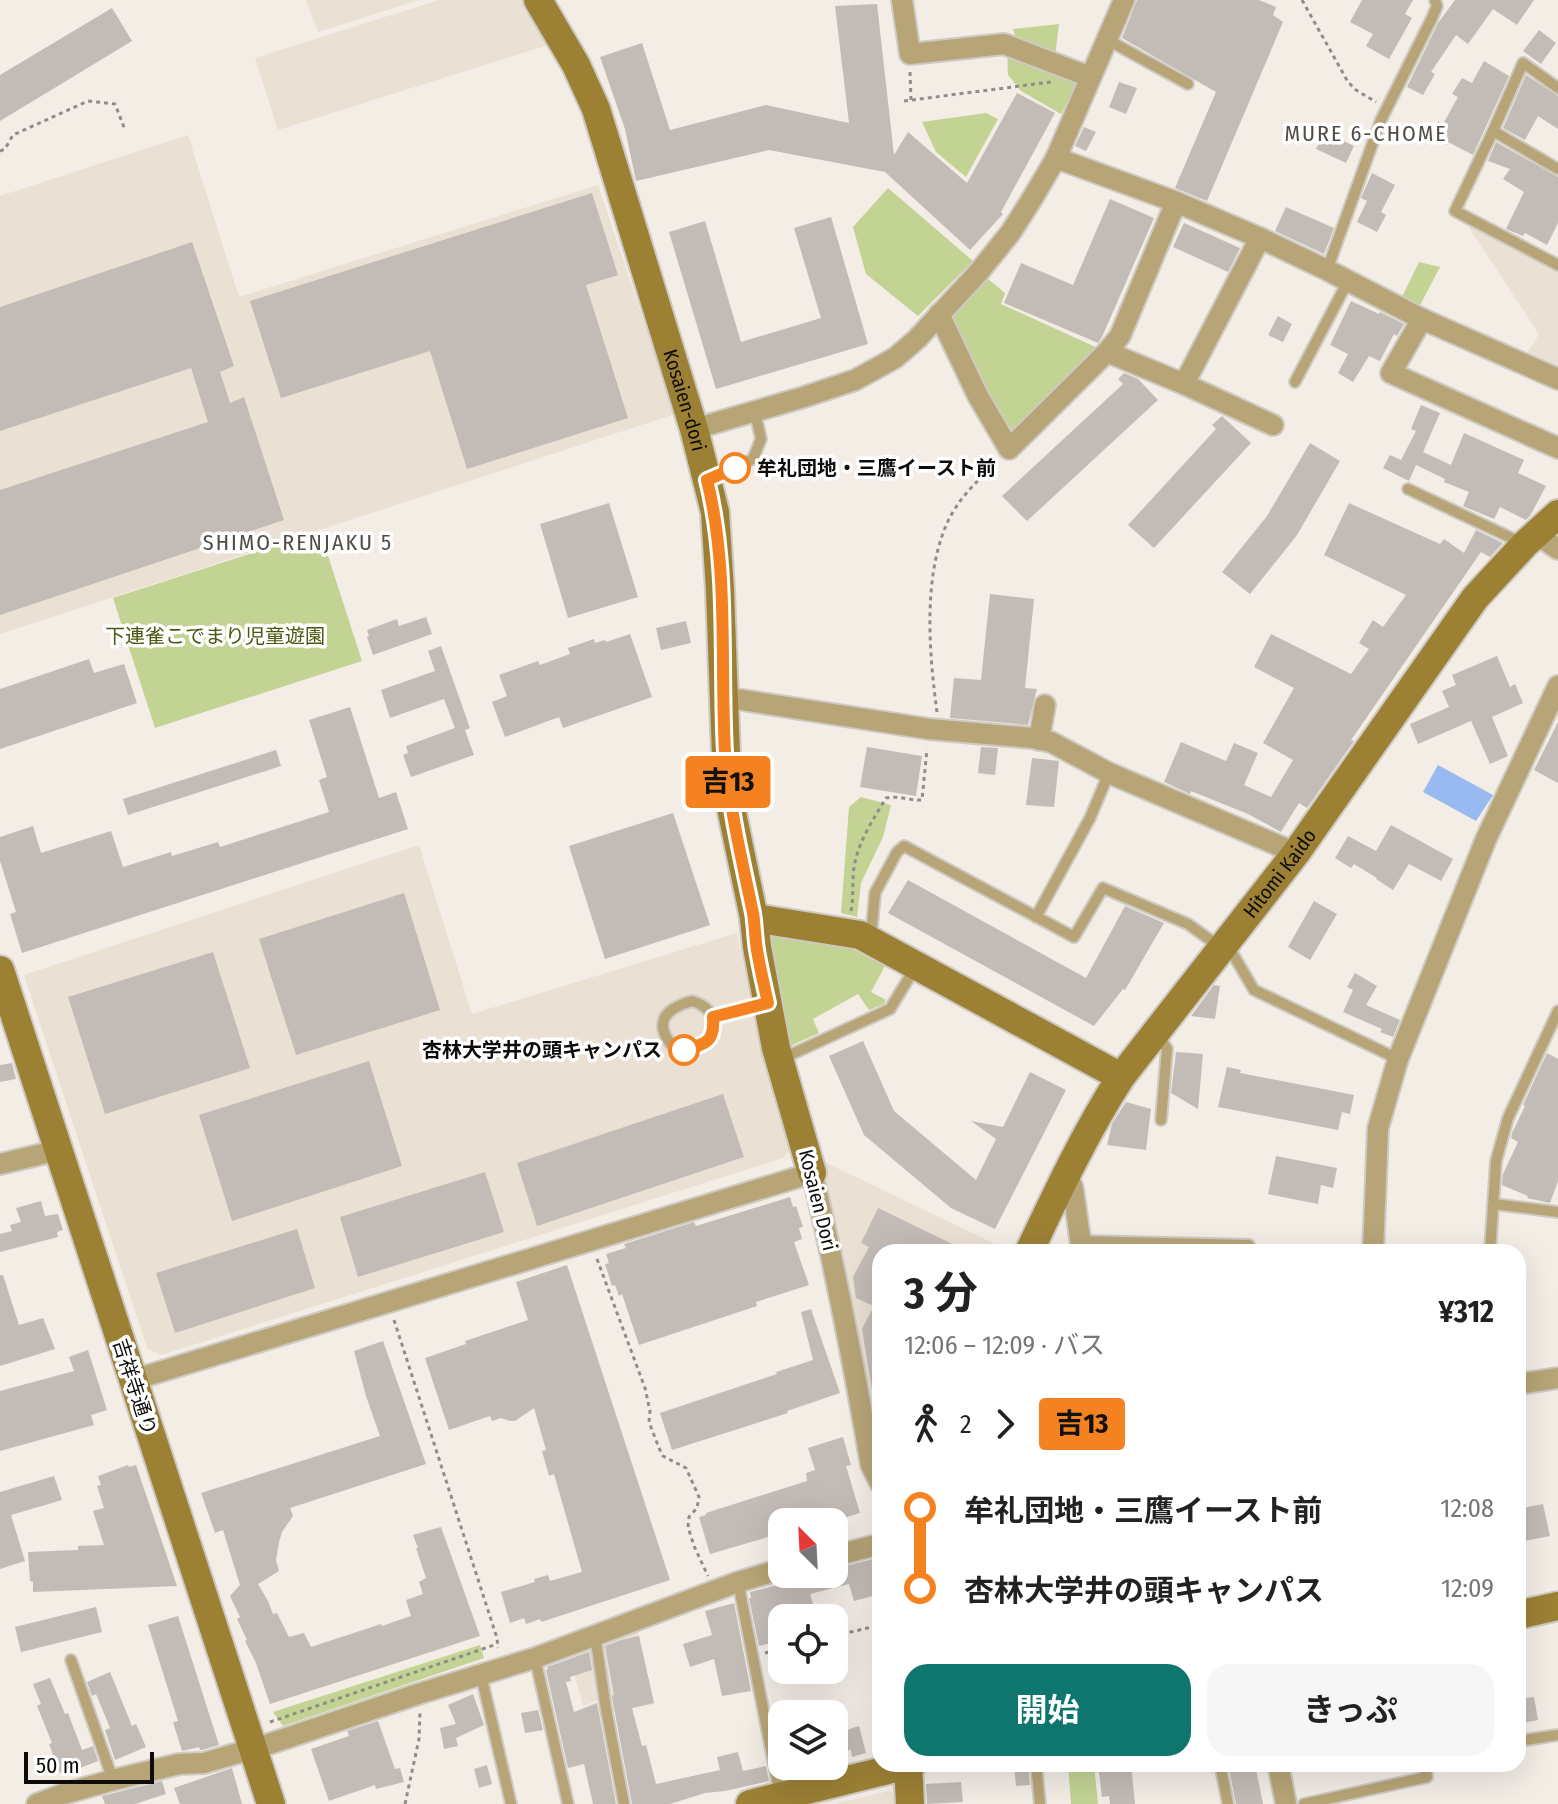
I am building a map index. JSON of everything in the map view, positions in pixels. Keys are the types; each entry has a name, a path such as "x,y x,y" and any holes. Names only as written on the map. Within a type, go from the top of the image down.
{"main road":[{"name":"Kosaien-dori","path":"538,0 576,65 596,109 694,429 715,512 731,808 754,918"},
{"name":"Hitomi Kaido","path":"1033,1244 1067,1172 1121,1077 1296,853 1475,598 1540,543 1558,514"},
{"path":"754,918 860,935 1121,1077"},
{"name":"Kosaien Dori","path":"754,918 776,1048 812,1173"},
{"name":"吉祥寺通り","path":"0,970 9,1027 59,1150 133,1380 258,1737 271,1804"},
{"path":"1526,1613 1558,1606"},
{"path":"750,1804 878,1772"},
{"path":"909,1772 910,1804"}],"street":[{"path":"902,0 910,54 1004,44 1090,77"},
{"path":"694,429 855,380 895,358 917,339 1011,232 1056,158 1124,0"},
{"path":"1056,158 1176,202 1260,238 1422,319 1558,379"},
{"path":"939,314 978,396 1009,449 1120,336 1176,202"},
{"path":"1184,384 1260,238"},
{"path":"1422,319 1391,373 1558,448"},
{"path":"1107,352 1273,425"},
{"path":"1373,1244 1378,1128 1398,1059 1486,839 1558,686"},
{"path":"723,697 936,730 1051,742 1109,773 1296,853"},
{"path":"1039,740 1045,705"},
{"path":"0,1164 59,1150"},
{"path":"1067,1172 1073,1189 1081,1244"},
{"path":"133,1380 812,1173"},
{"name":"Kosaien Dori","path":"812,1173 832,1254 872,1467"},
{"path":"1526,1383 1558,1378"},
{"path":"848,1552 872,1546"},
{"path":"37,1804 113,1780 179,1764 204,1763 258,1737 418,1694 535,1658 768,1573"},
{"path":"1280,1772 1286,1804"}],"lane":[{"path":"1327,270 1372,146 1432,18 1437,6 1435,0"},
{"path":"1106,39 1188,84"},
{"path":"1558,88 1523,63 1455,211 1558,265"},
{"path":"1493,131 1558,169"},
{"path":"1295,382 1348,281"},
{"path":"707,480 753,459 761,439 755,412"},
{"path":"1408,489 1540,543"},
{"path":"1036,917 1090,818 1109,773"},
{"path":"870,941 875,893 897,852 904,846 1074,937 1103,888 1188,924 1224,945 1254,990 1398,1059"},
{"path":"790,1055 890,1009 916,966"},
{"path":"692,1001 702,1004 713,1017 711,1038 694,1047 676,1050 665,1035 664,1017 679,1005 692,1001"},
{"path":"713,1017 768,1003"},
{"path":"1491,1244 1496,1161 1508,1118 1558,1011"},
{"path":"1156,1031 1167,1049 1161,1120"},
{"path":"1494,1204 1558,1212"},
{"path":"738,1582 781,1797"},
{"path":"595,1635 624,1804"},
{"path":"535,1658 568,1804"},
{"path":"71,1660 113,1780"},
{"path":"481,1675 511,1804"},
{"path":"1526,1740 1558,1735"},
{"path":"1037,1772 1040,1804"},
{"path":"1222,1772 1228,1804"},
{"path":"1304,1804 1427,1777 1426,1772"}],"path":[{"path":"1302,0 1348,82 1356,90 1388,107"},
{"path":"910,54 911,100"},
{"path":"904,101 1090,77"},
{"path":"0,151 5,149 13,135 88,101 115,104 125,130"},
{"path":"849,920 854,894 854,866 871,822 886,798 922,800 936,730 931,655 933,585 938,550 950,517 960,501 1009,449"},
{"path":"593,1248 645,1388 649,1422 659,1448 663,1456 686,1468 699,1497 697,1508 689,1517 688,1527 711,1583"},
{"path":"388,1301 497,1638 503,1668"},
{"path":"848,1633 872,1627"},
{"path":"258,1737 498,1644"},
{"path":"753,1655 768,1652"},
{"path":"405,1804 419,1739 418,1694"}],"shaded area":[{"path":"306,0 419,0 318,32"},
{"path":"439,0 524,0 551,44 278,130 255,58"},
{"path":"188,135 239,297 598,185 675,414 0,634 0,196"},
{"path":"1466,223 1558,270 1558,372 1525,357 1539,334"},
{"path":"419,845 472,1014 737,933 760,1042 790,1150 783,1158 161,1355 147,1348 24,975"},
{"path":"818,1159 995,1244 872,1244 872,1420"},
{"path":"636,1625 654,1704 603,1714 601,1699 583,1706 568,1651"},
{"path":"889,1791 898,1797 898,1804 835,1804"}],"green space":[{"path":"1059,24 1055,56 1018,44 1013,29"},
{"path":"1007,51 1077,83 1061,114 1021,91 1008,75"},
{"path":"986,113 998,119 966,177 936,152 922,122"},
{"path":"888,188 973,261 918,316 866,274 853,227"},
{"path":"1419,262 1440,267 1418,309 1400,301"},
{"path":"983,275 1005,293 1001,304 1102,350 1009,442 947,317"},
{"name":"下連雀こでまり児童遊園","path":"320,531 362,661 155,728 113,598"},
{"path":"861,797 891,805 883,837 861,883 857,917 841,913 849,807"},
{"path":"773,936 852,949 885,966 871,992 886,1000 884,1004 869,1010 858,994 813,1019 819,1033 790,1046 768,942"},
{"path":"480,1645 484,1658 283,1726 273,1712"},
{"path":"1069,1772 1095,1772 1098,1804 1071,1804"}],"water":[{"path":"1438,765 1493,795 1476,821 1423,792"}],"building":[{"path":"1137,0 1259,0 1276,7 1273,15 1283,22 1207,201 1175,188 1216,92 1122,38"},
{"path":"1362,0 1413,0 1405,14 1412,18 1389,59 1366,46 1373,34 1350,22"},
{"path":"1455,0 1534,0 1517,25 1493,9 1468,44 1456,35 1431,72 1435,74 1423,95 1407,87 1438,23"},
{"path":"877,4 894,155 908,132 967,183 1017,93 1055,113 1001,212 1003,214 970,250 885,172 769,150 636,181 625,129 600,57 642,43 670,130 766,105 849,123 835,6"},
{"path":"112,8 132,41 0,121 0,75"},
{"path":"1539,30 1556,43 1541,64 1523,51"},
{"path":"1484,61 1509,76 1473,155 1430,137 1438,121 1443,124 1458,97 1452,94 1462,78 1472,83"},
{"path":"1526,75 1558,96 1558,129 1538,116 1525,140 1503,128"},
{"path":"1119,82 1137,88 1126,114 1109,107"},
{"path":"1084,127 1096,132 1086,151 1075,146"},
{"path":"1325,132 1354,146 1346,163 1316,149"},
{"path":"1496,142 1558,177 1558,223 1547,245 1525,233 1523,236 1506,229 1524,192 1503,179 1510,169 1488,161"},
{"path":"1372,173 1395,185 1381,212 1386,215 1377,232 1357,222 1367,201 1361,198"},
{"path":"592,193 618,275 586,285 628,418 467,469 430,351 281,398 250,301"},
{"path":"1110,199 1154,218 1098,343 1004,303 1021,263 1073,285"},
{"path":"1286,207 1334,228 1324,254 1275,231"},
{"path":"831,217 868,344 716,389 669,232 705,221 741,342 821,318 794,228"},
{"path":"1184,223 1240,248 1228,272 1173,247"},
{"path":"192,242 234,366 220,372 230,403 244,397 284,520 0,615 0,490 208,422 191,368 0,431 0,307"},
{"path":"1351,301 1404,324 1397,336 1394,334 1380,361 1369,356 1353,382 1338,373 1348,354 1330,345"},
{"path":"1278,316 1292,324 1283,342 1268,335"},
{"path":"1124,373 1138,379 1158,400 1027,521 1002,496 1123,384 1118,379"},
{"path":"1421,405 1440,413 1423,452 1451,465 1464,433 1524,460 1518,473 1546,486 1526,520 1500,507 1494,519 1463,506 1469,492 1444,482 1445,479 1416,465 1409,481 1383,468 1390,455 1401,460 1416,431 1411,429"},
{"path":"1222,416 1251,443 1154,548 1128,525 1216,429 1212,425"},
{"path":"1310,443 1340,461 1297,535 1250,594 1222,572 1267,516"},
{"path":"609,503 638,597 568,618 540,524"},
{"path":"1349,503 1440,544 1444,539 1464,553 1476,530 1503,543 1490,557 1481,552 1307,808 1299,803 1281,832 1248,814 1164,782 1181,742 1226,761 1234,743 1258,753 1244,785 1271,797 1293,760 1263,743 1294,688 1254,667 1271,634 1351,674 1369,649 1359,643 1373,620 1383,627 1406,595 1324,555"},
{"path":"990,594 1034,599 1025,688 1037,689 1028,725 950,718 954,678 981,680"},
{"path":"426,617 432,634 373,655 367,630 397,619 399,626"},
{"path":"686,621 691,643 661,650 656,628"},
{"path":"630,634 652,697 563,728 559,717 505,737 492,702 507,696 499,675 570,654 568,648 594,639 595,643 606,642"},
{"path":"441,646 470,728 465,730 474,755 411,777 403,755 408,753 406,746 455,728 444,699 390,718 381,690 435,671 428,651"},
{"path":"1497,656 1510,687 1515,684 1523,703 1492,717 1508,756 1490,764 1471,721 1418,744 1410,724 1449,707 1442,691 1456,685 1452,675"},
{"path":"89,659 94,673 124,664 137,703 0,749 0,689"},
{"path":"350,707 379,798 396,792 408,829 22,953 10,914 16,912 0,861 0,837 33,826 41,853 111,831 123,867 218,842 220,847 329,812 319,780 327,777 309,720"},
{"path":"1558,722 1558,783 1534,770"},
{"path":"867,747 922,756 916,796 860,787"},
{"path":"981,747 998,748 995,775 978,773"},
{"path":"276,750 281,766 128,815 123,799"},
{"path":"1032,758 1059,761 1054,807 1026,805"},
{"path":"673,813 710,925 605,959 569,846"},
{"path":"1391,825 1453,859 1441,881 1409,864 1393,890 1354,864 1351,868 1335,858 1348,836 1376,851"},
{"path":"908,880 1086,978 1125,906 1164,923 1125,990 1094,1026 888,913"},
{"path":"404,893 440,1010 296,1055 259,939"},
{"path":"1314,901 1337,914 1310,960 1288,947"},
{"path":"213,952 250,1068 105,1114 68,997"},
{"path":"1355,973 1377,986 1366,1005 1400,1020 1393,1037 1343,1012 1353,990 1347,987"},
{"path":"1214,985 1220,986 1215,1019 1191,1016"},
{"path":"863,1041 894,1111 976,1180 996,1139 971,1121 1003,1127 1030,1072 1066,1090 995,1229 951,1208 864,1135 829,1056"},
{"path":"1176,1052 1203,1054 1198,1109 1171,1093"},
{"path":"1547,1053 1558,1059 1558,1181 1550,1203 1527,1198 1502,1185 1503,1174 1518,1142 1511,1138 1512,1133"},
{"path":"369,1061 402,1166 232,1221 199,1115"},
{"path":"12,1063 16,1079 0,1082 0,1065"},
{"path":"1227,1067 1241,1070 1240,1073 1354,1095 1350,1114 1342,1112 1338,1130 1218,1107"},
{"path":"723,1094 744,1157 537,1226 517,1163"},
{"path":"1126,1102 1151,1109 1146,1150 1107,1145 1112,1124"},
{"path":"1276,1156 1337,1168 1333,1188 1321,1185 1318,1204 1268,1194"},
{"path":"485,1172 504,1232 358,1277 340,1217"},
{"path":"790,1197 803,1227 799,1228 802,1239 794,1242 809,1285 756,1302 757,1306 639,1345 622,1294 619,1296 615,1285 612,1286 605,1264 609,1263 606,1254 626,1248 624,1244 694,1222 696,1226"},
{"path":"41,1201 45,1216 58,1214 63,1230 57,1232 58,1237 0,1252 0,1234 12,1231 10,1225 21,1222 16,1208"},
{"path":"878,1208 952,1244 872,1244 872,1305 856,1298 853,1277 869,1247 861,1243"},
{"path":"297,1229 315,1288 175,1333 156,1273"},
{"path":"567,1265 670,1580 541,1622 540,1619 526,1624 524,1618 510,1623 501,1592 548,1575 550,1581 582,1572 554,1474 549,1476 542,1451 546,1450 534,1408 515,1421 501,1418 492,1421 490,1416 449,1430 425,1358 528,1320 516,1282"},
{"path":"0,1275 3,1275 19,1325 43,1318 55,1349 0,1366"},
{"path":"811,1309 840,1393 672,1450 660,1413 813,1360 801,1312"},
{"path":"872,1310 872,1390 862,1329"},
{"path":"383,1341 426,1464 290,1508 293,1516 279,1542 276,1560 279,1571 258,1584 289,1637 304,1633 311,1647 382,1626 411,1616 406,1600 423,1594 419,1582 426,1578 413,1535 441,1527 480,1636 270,1704 230,1596 240,1585 223,1530 215,1533 201,1493 380,1436 354,1351"},
{"path":"88,1350 107,1410 91,1415 94,1425 0,1451 0,1391 74,1371 69,1357"},
{"path":"843,1437 851,1465 846,1466 860,1513 848,1517 848,1508 768,1508 768,1537 710,1554 699,1517 807,1481 806,1473 815,1470 808,1448"},
{"path":"136,1465 177,1586 33,1592 28,1552 78,1550 78,1546 104,1545 93,1511 104,1508 97,1486 101,1485 98,1476"},
{"path":"54,1476 62,1500 11,1515 25,1561 0,1569 0,1492"},
{"path":"1543,1504 1550,1536 1526,1540 1526,1507"},
{"path":"872,1559 872,1596 854,1601 848,1565"},
{"path":"768,1587 833,1588 810,1594 813,1604 768,1604 768,1644 759,1646 750,1592"},
{"path":"734,1603 751,1691 722,1696 714,1659 690,1667 683,1644 712,1635 705,1611"},
{"path":"96,1607 102,1632 21,1652 15,1627"},
{"path":"178,1616 219,1745 202,1750 199,1747 182,1751 173,1722 178,1721 148,1625"},
{"path":"639,1636 654,1703 632,1708 656,1784 720,1770 717,1757 738,1752 743,1771 766,1766 769,1781 705,1793 670,1804 632,1804 605,1646"},
{"path":"589,1652 592,1670 570,1677 571,1681 566,1682 574,1712 597,1703 616,1804 593,1804 584,1764 568,1768 546,1670"},
{"path":"110,1672 132,1726 136,1724 146,1747 115,1760 105,1730 110,1728 96,1694 92,1696 87,1682"},
{"path":"50,1678 82,1750 93,1746 98,1761 65,1774 64,1771 60,1773 49,1744 52,1743 37,1706 41,1704 33,1684"},
{"path":"473,1694 484,1725 456,1738 458,1746 444,1749 440,1728 456,1724 448,1705"},
{"path":"1534,1697 1538,1720 1526,1722 1526,1698"},
{"path":"538,1710 543,1730 525,1733 521,1713"},
{"path":"378,1721 395,1769 400,1768 404,1782 376,1789 375,1785 329,1801 311,1749 349,1736 347,1731"},
{"path":"859,1726 866,1753 852,1757 851,1750 848,1751 848,1730"},
{"path":"487,1765 492,1784 479,1788 474,1769"},
{"path":"232,1768 242,1804 180,1804 174,1788"},
{"path":"1015,1772 1029,1772 1030,1785 1016,1786"},
{"path":"1099,1772 1132,1772 1135,1804 1110,1804 1109,1796 1102,1797"},
{"path":"1230,1772 1257,1772 1263,1804 1236,1804"},
{"path":"162,1781 166,1794 135,1804 105,1804 102,1796"},
{"path":"961,1782 963,1802 927,1804 926,1784"}],"bus line":[{"name":"吉13","path":"684,1050 711,1038 713,1017 768,1003 731,808 724,726 717,533 707,480 735,468"}],"place":[{"name":"牟礼団地・三鷹イースト前","path":"735,468"},
{"name":"杏林大学井の頭キャンパス","path":"684,1050"}],"district":[{"name":"MURE 6-CHOME","path":"1366,133"},
{"name":"SHIMO-RENJAKU 5","path":"298,542"}]}
